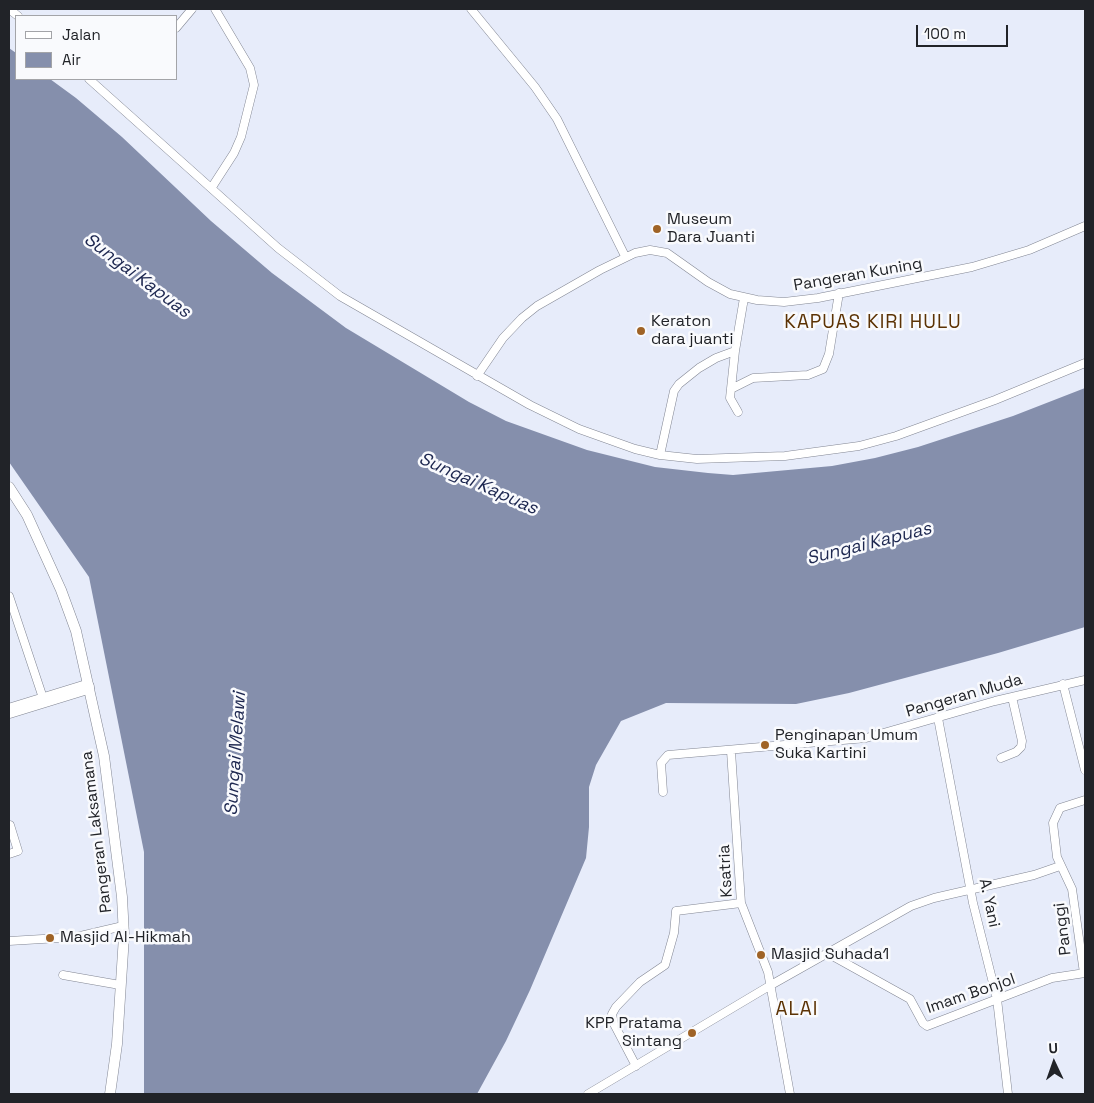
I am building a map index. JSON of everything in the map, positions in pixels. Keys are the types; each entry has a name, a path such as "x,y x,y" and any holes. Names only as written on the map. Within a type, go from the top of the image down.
{"highway":[{"path":"9,711 87,687"}],"street":[{"path":"178,26 192,9"},
{"path":"212,188 234,153 241,137 254,85 250,68 216,9"},
{"path":"471,9 535,86 557,119 625,256"},
{"path":"90,80 278,248 340,296 477,376 579,429 660,455 685,459 743,458 795,455 859,446 896,436 995,400 1085,363"},
{"name":"Pangeran Kuning","path":"477,376 498,344 522,318 542,303 625,256 650,250 667,253 708,282 730,294 744,298 784,302 938,275 1000,260 1038,247 1085,226"},
{"path":"731,388 753,378 808,375 823,369 829,354 839,293"},
{"path":"738,412 730,402 735,351 744,298"},
{"path":"660,455 676,388 699,368 716,358 735,351"},
{"name":"Pangeran Laksamana","path":"9,487 27,515 61,590 76,632 104,756 122,897 124,958 120,985 117,1044 110,1094"},
{"path":"9,596 44,701"},
{"name":"Pangeran Muda","path":"663,792 661,768 664,758 674,754 731,751 866,738 1012,697 1085,680"},
{"path":"1063,684 1085,770"},
{"path":"1001,758 1016,752 1021,747 1022,733 1012,697"},
{"name":"A. Yani","path":"938,718 971,889 997,999 1008,1094"},
{"name":"Ksatria","path":"731,751 740,903 771,985 790,1094"},
{"name":"Panggi","path":"1084,973 1072,889 1060,866 1054,834 1054,817 1060,808 1085,800"},
{"path":"9,854 18,851 10,825"},
{"path":"588,1094 771,985 829,954 867,929 911,906 971,889 1034,875 1060,866"},
{"path":"636,1066 614,1024 612,1014 616,1007 640,982 665,965 674,933 676,911 740,903"},
{"path":"9,942 76,937 122,926"},
{"name":"Imam Bonjol","path":"829,954 910,1000 923,1023 928,1026 1061,976 1084,973"},
{"path":"63,975 120,985"}],"water":[{"path":"9,48 15,52 15,80 51,80 76,98 122,137 211,221 272,273 346,328 469,402 506,421 587,450 655,467 733,475 832,466 918,447 1013,416 1085,388 1085,627 998,653 849,693 796,704 666,703 621,721 596,765 589,787 589,827 586,858 530,990 506,1041 477,1094 144,1094 144,852 89,577 9,462"}],"place":[{"name":"Museum Dara Juanti","path":"657,229"},
{"name":"Keraton dara juanti","path":"641,331"},
{"name":"Penginapan Umum Suka Kartini","path":"765,745"},
{"name":"Masjid Al-Hikmah","path":"50,938"},
{"name":"Masjid Suhada1","path":"761,955"},
{"name":"KPP Pratama Sintang","path":"692,1033"}],"district":[{"name":"KAPUAS KIRI HULU","path":"873,323"},
{"name":"ALAI","path":"797,1010"}],"water label":[{"name":"Sungai Kapuas","path":"137,276"},
{"name":"Sungai Kapuas","path":"478,484"},
{"name":"Sungai Kapuas","path":"869,544"},
{"name":"Sungai Melawi","path":"236,754"}]}
